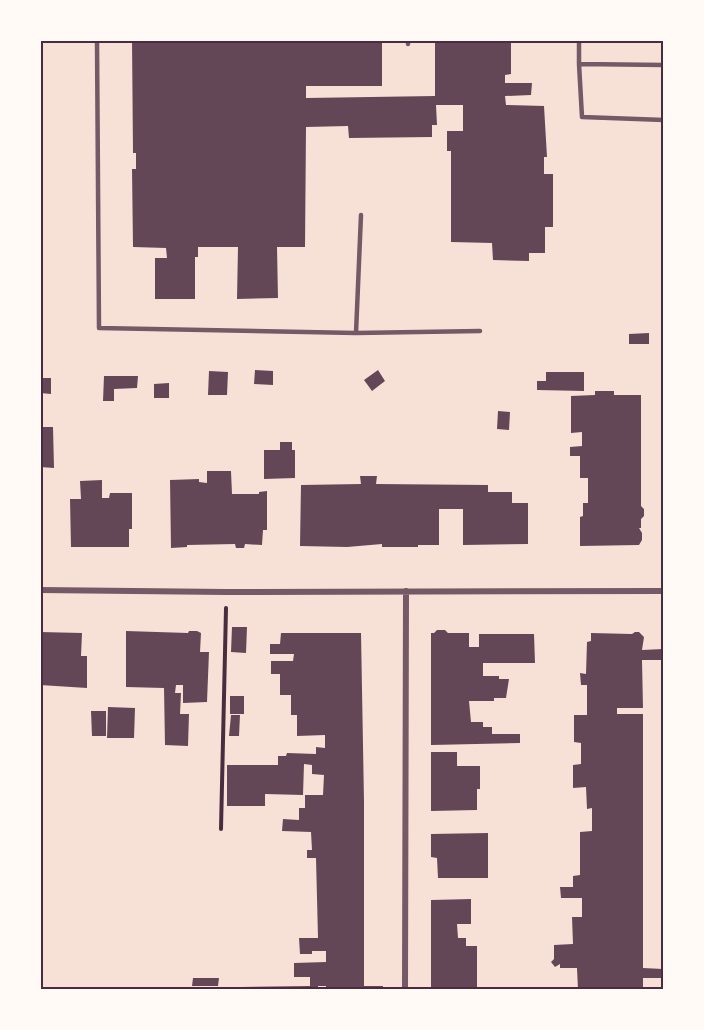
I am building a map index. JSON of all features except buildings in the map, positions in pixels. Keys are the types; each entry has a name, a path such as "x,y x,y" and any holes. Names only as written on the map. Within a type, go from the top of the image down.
{"street":[{"path":"40,590 663,591"},
{"path":"405,990 406,591"}],"lane":[{"path":"97,40 99,328 356,333 480,331"},
{"path":"579,40 582,117 663,120"},
{"path":"579,64 663,65"},
{"path":"356,333 361,214"}],"path":[{"path":"221,829 226,592"}]}
